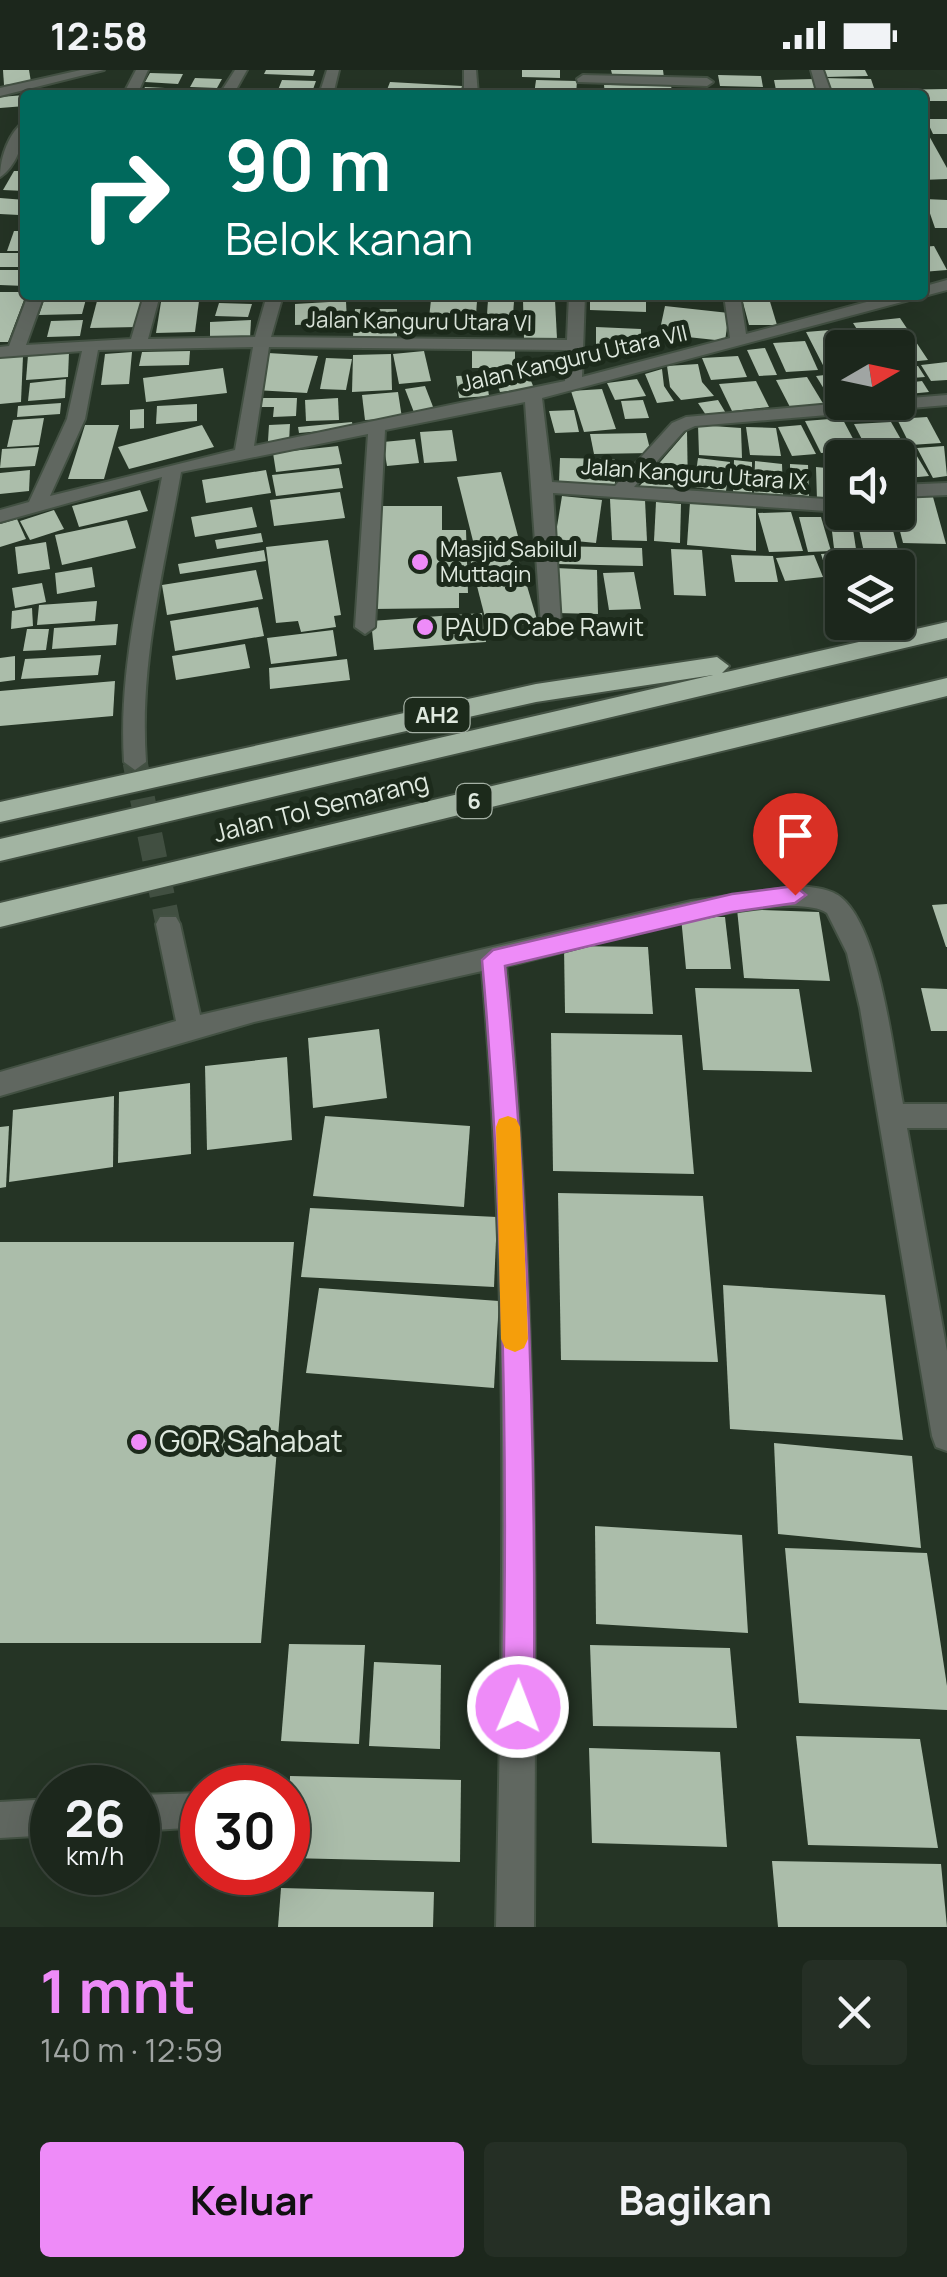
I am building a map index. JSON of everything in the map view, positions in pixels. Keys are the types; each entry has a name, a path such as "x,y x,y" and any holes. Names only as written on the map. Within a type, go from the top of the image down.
{"highway":[{"name":"Jalan Tol Semarang","path":"0,850 947,630"},
{"name":"AH2","path":"0,812 536,694 637,676 878,645"},
{"name":"Jalan Tol Semarang","path":"0,915 947,688"}],"street":[{"path":"0,92 98,70"},
{"path":"584,75 707,82"},
{"path":"44,90 50,79"},
{"path":"0,173 20,135"},
{"path":"8,352 34,300"},
{"path":"138,344 151,300"},
{"path":"244,452 273,300"},
{"path":"573,382 578,300"},
{"path":"733,300 739,342"},
{"name":"Jalan Kanguru Utara VII","path":"0,516 173,468 533,395 887,300"},
{"name":"Jalan Kanguru Utara VI","path":"8,352 91,345 262,342 575,345"},
{"path":"36,506 76,418 91,345"},
{"path":"533,395 544,488 551,625"},
{"path":"620,492 678,428 692,421 947,400"},
{"path":"365,627 377,424"},
{"path":"135,762 130,725 138,650 173,468"},
{"name":"Jalan Kanguru Utara IX","path":"544,488 825,505"},
{"path":"915,490 947,489"},
{"path":"0,1084 293,1001 493,960 732,903 795,895 828,899 845,918 864,970 947,1436"},
{"path":"168,924 190,1028"},
{"path":"493,960 507,1108 521,1524 515,1927"},
{"path":"890,1116 947,1116"},
{"path":"0,1820 30,1819"}],"building":[{"path":"3,70 29,70 31,82 4,85"},
{"path":"266,70 315,70 313,76 264,74"},
{"path":"522,70 560,70 560,78 522,77"},
{"path":"611,70 663,70 664,78 613,78"},
{"path":"823,70 865,70 868,76 826,77"},
{"path":"150,73 183,74 178,84 145,82"},
{"path":"718,75 761,76 763,87 720,86"},
{"path":"195,78 222,79 217,88 190,87"},
{"path":"823,78 871,79 875,90 827,90"},
{"path":"814,79 818,88 776,90 774,80"},
{"path":"282,80 316,81 313,90 278,90"},
{"path":"536,80 577,81 576,90 535,90"},
{"path":"390,82 462,86 461,90 387,90"},
{"path":"604,85 671,86 672,90 604,90"},
{"path":"145,87 185,89 184,90 144,90"},
{"path":"947,89 947,101 928,101 928,90 887,90"},
{"path":"20,95 20,106 0,108 0,97"},
{"path":"928,119 947,119 947,134 933,134"},
{"path":"928,134 947,168 947,179 928,180"},
{"path":"14,171 20,171 20,191 3,190"},
{"path":"0,198 20,200 19,215 0,214"},
{"path":"928,199 947,200 947,228 935,228"},
{"path":"14,231 20,231 20,251 7,251"},
{"path":"928,246 934,246 947,270 928,272"},
{"path":"0,253 20,253 20,267 0,267"},
{"path":"0,270 20,270 20,286 0,285"},
{"path":"0,292 20,292 20,300 24,300 8,342 0,342"},
{"path":"44,300 86,300 82,314 39,315"},
{"path":"143,300 137,327 90,328 97,301"},
{"path":"431,300 477,301 475,329 428,327"},
{"path":"488,300 514,301 512,330 486,329"},
{"path":"523,300 555,300 557,339 524,339"},
{"path":"590,300 646,300 646,312 590,310"},
{"path":"742,300 770,300 777,325 749,325"},
{"path":"199,301 195,332 156,333 161,302"},
{"path":"346,301 347,323 295,325 295,304"},
{"path":"219,303 252,304 248,317 215,316"},
{"path":"665,306 729,313 725,341 659,334"},
{"path":"355,309 397,309 397,337 353,337"},
{"path":"900,318 908,330 857,330 853,323"},
{"path":"83,320 80,336 47,337 51,321"},
{"path":"251,320 250,338 210,341 210,322"},
{"path":"596,327 641,329 641,356 596,354"},
{"path":"825,330 825,369 806,332"},
{"path":"915,340 928,360 915,361"},
{"path":"805,341 818,370 786,372 773,343"},
{"path":"515,348 515,368 472,368 472,349"},
{"path":"765,348 777,375 759,376 747,350"},
{"path":"190,351 189,365 139,366 142,352"},
{"path":"424,351 431,381 399,384 393,354"},
{"path":"69,352 68,377 26,380 28,355"},
{"path":"132,352 129,384 101,385 105,354"},
{"path":"268,353 318,356 307,393 255,390"},
{"path":"391,354 392,390 352,392 353,355"},
{"path":"23,356 21,402 0,404 0,358"},
{"path":"738,356 747,377 711,380 702,358"},
{"path":"326,358 352,359 346,390 320,389"},
{"path":"947,362 947,380 931,381 921,365"},
{"path":"698,364 702,382 714,396 681,400 670,387 667,366"},
{"path":"918,366 925,377 915,378"},
{"path":"223,368 227,393 146,402 143,378"},
{"path":"662,369 664,386 674,401 657,403 645,374"},
{"path":"528,374 534,388 500,392 495,378"},
{"path":"486,375 489,396 459,398 456,376"},
{"path":"825,375 825,390 816,376"},
{"path":"807,377 824,405 791,409 776,380"},
{"path":"66,379 65,398 28,401 30,383"},
{"path":"637,379 646,396 615,400 607,383"},
{"path":"756,381 769,407 732,411 719,384"},
{"path":"922,381 929,392 915,393 915,382"},
{"path":"425,386 435,412 415,415 405,389"},
{"path":"602,389 616,429 584,432 571,391"},
{"path":"398,392 402,418 365,420 362,395"},
{"path":"260,398 297,398 296,416 273,417 274,407 259,407"},
{"path":"338,398 339,420 306,421 305,400"},
{"path":"643,400 649,418 625,419 621,401"},
{"path":"718,400 727,415 708,418 698,403"},
{"path":"61,403 60,414 17,417 18,406"},
{"path":"197,404 197,421 156,424 157,406"},
{"path":"144,409 144,428 130,429 130,410"},
{"path":"574,410 579,432 555,433 549,411"},
{"path":"927,417 941,443 915,445 915,440 908,440 898,420"},
{"path":"44,418 39,445 7,447 13,420"},
{"path":"843,420 854,440 825,440 825,453 821,453 805,421"},
{"path":"352,422 353,428 299,433 298,427"},
{"path":"891,422 901,440 862,440 854,424"},
{"path":"290,424 289,441 268,441 269,425"},
{"path":"85,425 119,425 104,479 68,479"},
{"path":"202,425 214,447 129,469 118,447"},
{"path":"698,425 741,428 742,458 699,455"},
{"path":"801,425 816,454 792,456 778,427"},
{"path":"746,427 776,428 781,456 750,455"},
{"path":"452,430 457,461 424,463 420,432"},
{"path":"687,431 688,491 637,489"},
{"path":"646,433 651,453 594,454 590,434"},
{"path":"415,439 419,463 387,466 383,442"},
{"path":"338,446 342,464 276,472 273,453"},
{"path":"944,446 947,476 933,478 917,448"},
{"path":"39,447 35,466 0,468 2,449"},
{"path":"915,453 929,476 915,477"},
{"path":"560,458 615,459 615,484 559,482"},
{"path":"698,458 730,462 726,491 694,487"},
{"path":"734,460 752,462 752,493 733,492"},
{"path":"755,461 782,464 783,495 754,493"},
{"path":"790,464 808,465 809,496 790,494"},
{"path":"816,467 825,468 825,501 817,500"},
{"path":"339,468 343,488 276,496 272,475"},
{"path":"30,470 29,491 0,494 0,473"},
{"path":"266,470 271,493 206,503 202,480"},
{"path":"501,472 519,540 474,545 457,477"},
{"path":"140,490 148,511 79,527 72,506"},
{"path":"340,492 345,518 274,526 270,500"},
{"path":"562,496 602,500 596,543 555,539"},
{"path":"915,496 933,497 946,544 903,543 900,530 915,530"},
{"path":"610,499 645,500 647,541 612,540"},
{"path":"656,502 681,504 680,543 654,541"},
{"path":"690,502 756,508 756,551 687,545"},
{"name":"Masjid Sabilul Muttaqin","path":"375,506 442,506 442,530 466,530 468,593 459,593 459,608 371,609"},
{"path":"252,507 257,527 195,537 191,517"},
{"path":"54,510 64,529 30,540 20,521"},
{"path":"791,512 803,551 769,552 758,513"},
{"path":"799,517 821,517 831,550 808,552"},
{"path":"17,519 26,539 0,547 0,524"},
{"path":"127,520 136,548 62,565 55,535"},
{"path":"832,530 853,530 856,549 834,548"},
{"path":"859,530 893,530 898,550 864,550"},
{"path":"261,533 263,542 217,549 215,540"},
{"path":"328,540 341,615 334,616 336,627 301,632 298,621 276,623 266,547"},
{"path":"46,542 50,569 18,574 15,547"},
{"path":"556,546 642,548 643,566 556,564"},
{"path":"516,549 538,623 488,629 469,555"},
{"path":"671,549 702,550 706,596 674,595"},
{"path":"264,550 266,561 180,574 178,564"},
{"path":"731,555 773,556 778,582 735,582"},
{"path":"814,555 823,577 785,581 776,558"},
{"path":"92,567 95,587 57,594 55,573"},
{"path":"556,568 597,570 598,614 556,613"},
{"path":"256,570 263,599 167,615 162,585"},
{"path":"634,572 641,609 609,610 603,573"},
{"path":"42,583 46,602 15,608 12,588"},
{"path":"97,601 95,621 37,625 39,605"},
{"path":"258,607 264,636 175,651 170,621"},
{"path":"32,608 33,626 11,629 12,611"},
{"path":"482,613 486,642 374,650 371,621"},
{"path":"118,624 116,645 52,649 54,628"},
{"path":"27,629 49,629 46,650 23,651"},
{"path":"333,630 337,656 271,664 267,638"},
{"path":"245,644 250,668 176,680 172,656"},
{"path":"101,655 98,675 21,679 25,659"},
{"path":"15,656 15,680 0,682 0,658"},
{"path":"347,659 350,680 270,689 269,668"},
{"path":"115,681 113,716 0,726 0,691"},
{"path":"947,904 947,947 946,947 932,905"},
{"path":"737,909 819,912 830,981 744,978"},
{"path":"681,917 725,917 731,969 686,969"},
{"path":"564,946 648,947 653,1014 565,1013"},
{"path":"695,988 799,989 812,1072 703,1070"},
{"path":"921,988 947,989 947,1031 931,1031"},
{"path":"379,1029 387,1098 313,1108 308,1038"},
{"path":"551,1033 682,1035 694,1174 553,1171"},
{"path":"287,1057 292,1140 207,1150 205,1066"},
{"path":"190,1083 191,1154 118,1163 119,1092"},
{"path":"114,1096 113,1167 9,1182 13,1110"},
{"path":"325,1116 470,1126 464,1207 313,1196"},
{"path":"9,1126 6,1187 0,1188 0,1127"},
{"path":"558,1193 703,1196 718,1362 561,1360"},
{"path":"310,1208 497,1217 494,1287 301,1277"},
{"name":"GOR Sahabat","path":"0,1242 294,1242 261,1643 0,1643"},
{"path":"723,1285 885,1295 903,1440 730,1429"},
{"path":"319,1288 499,1301 494,1388 306,1373"},
{"path":"774,1443 912,1456 921,1548 778,1534"},
{"path":"595,1526 742,1535 748,1633 596,1624"},
{"path":"785,1548 927,1553 947,1686 947,1710 799,1703"},
{"path":"289,1644 365,1645 359,1744 281,1741"},
{"path":"590,1645 730,1648 737,1728 593,1726"},
{"path":"374,1662 441,1665 440,1749 369,1746"},
{"path":"796,1736 920,1739 938,1848 808,1845"},
{"path":"589,1748 720,1752 727,1847 592,1843"},
{"path":"310,1776 461,1780 460,1862 310,1859"},
{"path":"772,1861 941,1864 947,1927 778,1927"},
{"path":"310,1889 434,1892 433,1927 278,1927 280,1895 310,1895"}],"tunnel":[{"path":"135,762 168,924"}],"slow traffic":[{"path":"508,1127 515,1339"}],"place":[{"name":"Masjid Sabilul Muttaqin","path":"420,562"},
{"name":"PAUD Cabe Rawit","path":"425,627"},
{"name":"GOR Sahabat","path":"139,1442"}],"route":[{"path":"518,1707 521,1524 515,1334 507,1108 493,960 732,903 795,895"}]}
